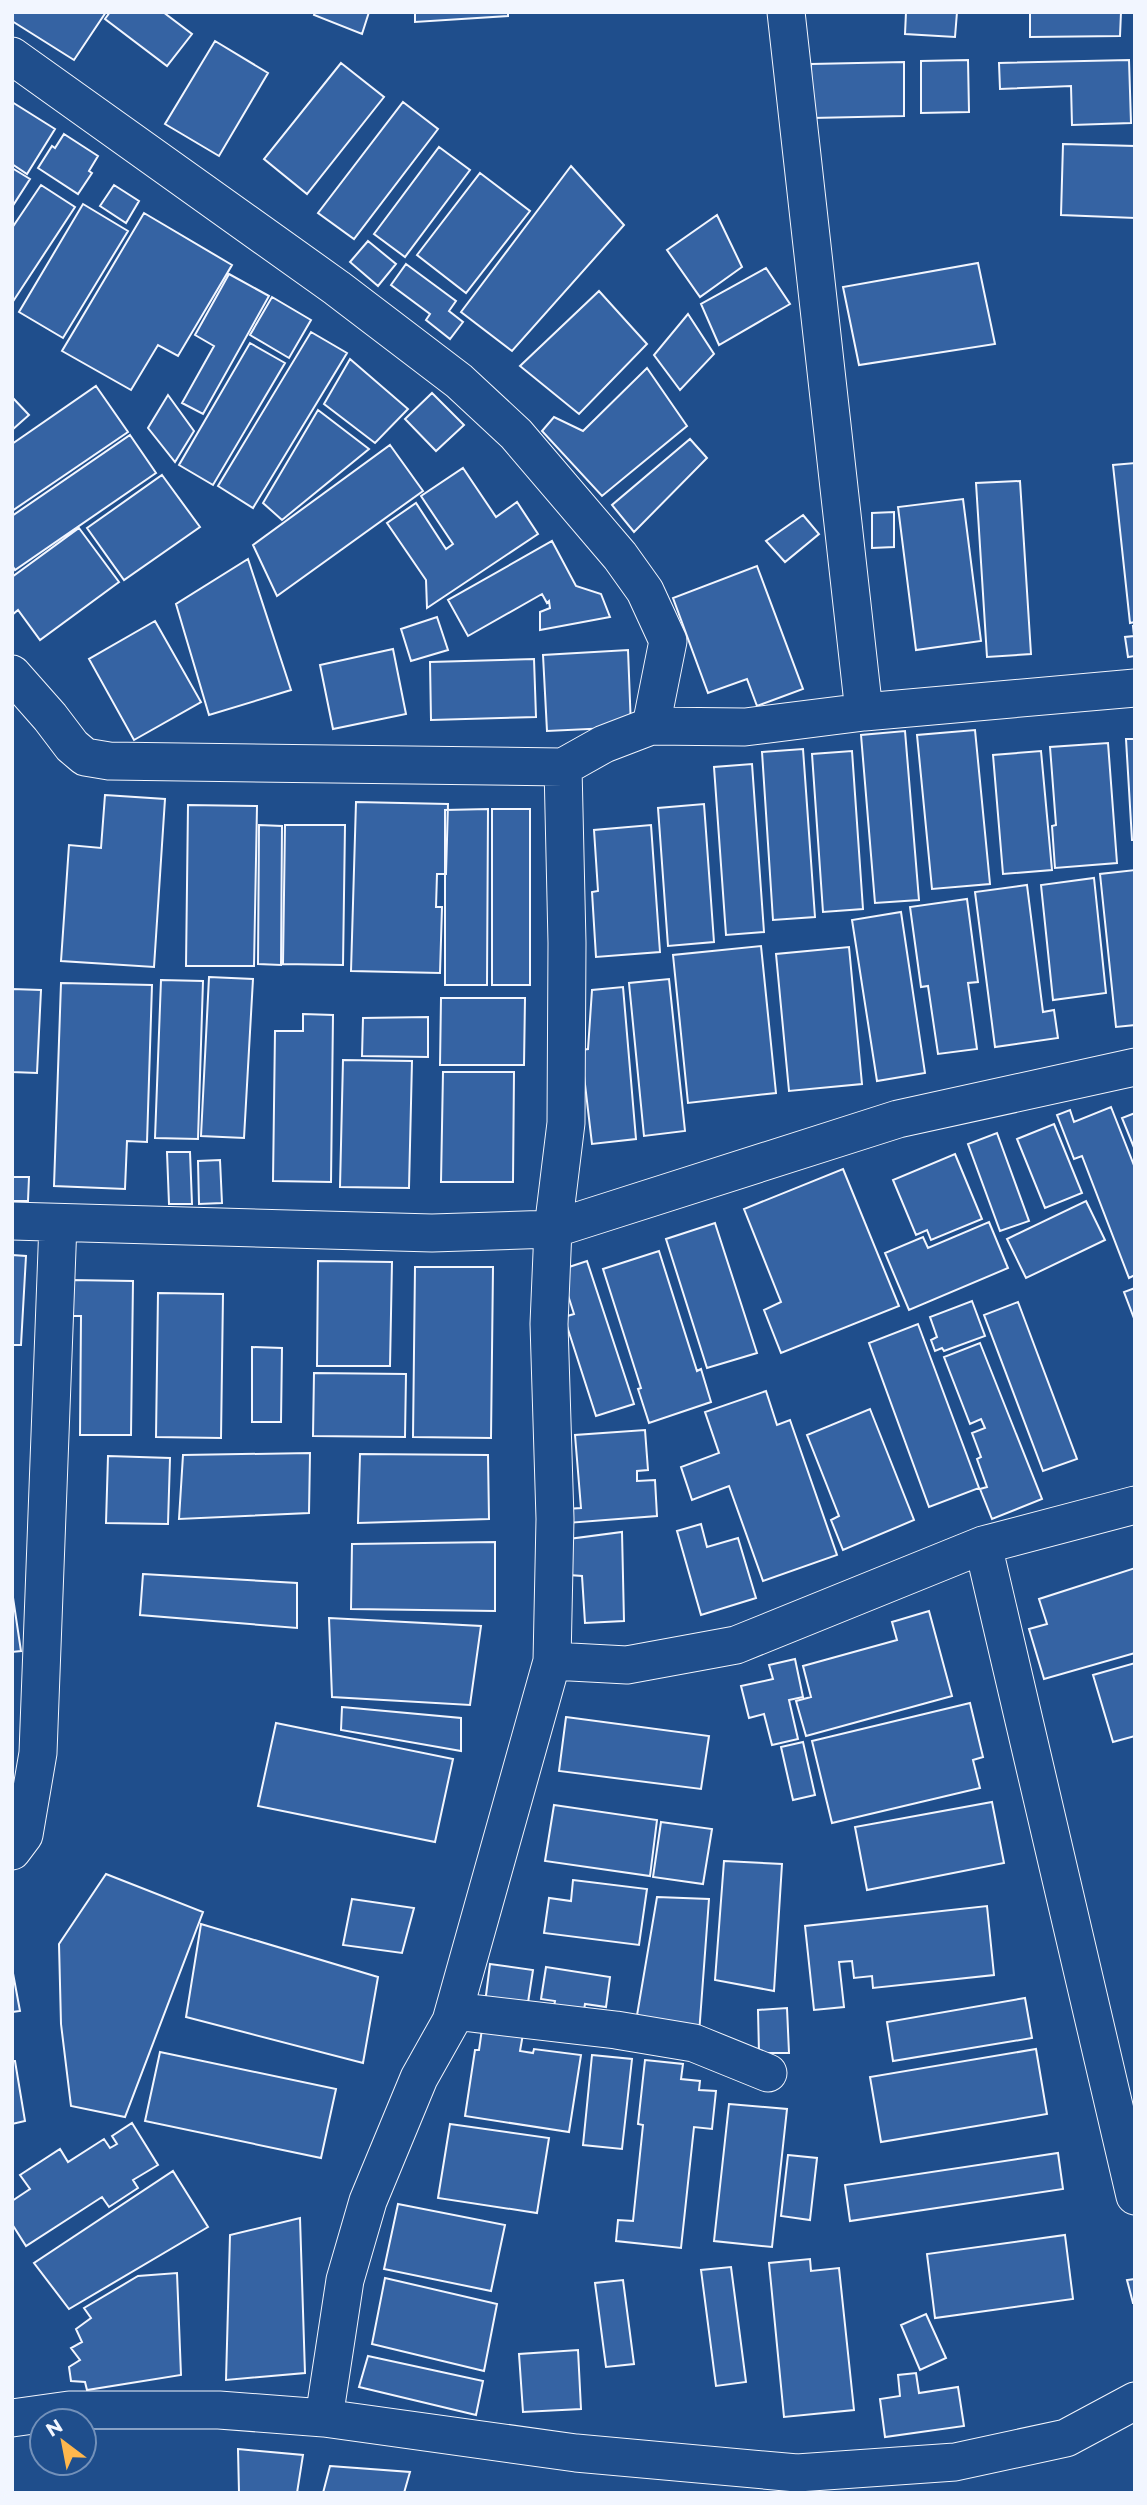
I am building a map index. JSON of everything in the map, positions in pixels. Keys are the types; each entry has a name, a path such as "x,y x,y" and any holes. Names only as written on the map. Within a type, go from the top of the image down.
{"street":[{"path":"786,12 864,712"},
{"path":"12,56 337,288 459,382 516,434 620,556 645,591 668,641 651,726"},
{"path":"12,674 72,746 85,757 109,761 563,767 604,744 651,726 745,727 864,712 1135,688"},
{"path":"324,2418 345,2280 368,2201 419,2078 451,2021 552,1661 555,1519 550,1324 553,1229 566,1123 567,943 563,767"},
{"path":"12,1221 432,1233 553,1229 898,1119 1135,1068"},
{"path":"12,1851 24,1835 38,1753 58,1223"},
{"path":"552,1661 627,1665 736,1645 983,1545 1135,1505"},
{"path":"983,1545 1135,2196"},
{"path":"454,2011 616,2030 694,2043 768,2073"},
{"path":"12,2418 69,2410 219,2410 324,2418 576,2453 797,2473 956,2462 1066,2438 1135,2401"}],"building":[{"path":"12,12 106,12 74,60 12,21"},
{"path":"110,12 163,12 192,34 167,66 105,19"},
{"path":"315,12 369,12 362,34 314,15"},
{"path":"415,12 508,12 508,16 415,22"},
{"path":"906,12 957,12 955,37 905,34"},
{"path":"1030,12 1121,12 1120,36 1030,37"},
{"path":"215,41 268,73 219,156 165,124"},
{"path":"968,60 969,112 921,113 921,61"},
{"path":"1129,60 1131,123 1072,125 1071,86 1000,89 999,63"},
{"path":"904,62 904,116 812,118 811,64"},
{"path":"341,63 384,97 307,194 264,159"},
{"path":"12,102 55,129 27,174 12,164"},
{"path":"403,102 438,129 354,239 318,213"},
{"path":"64,134 98,156 89,171 92,173 78,194 38,168 52,146 55,148"},
{"path":"1063,144 1135,146 1135,218 1061,215"},
{"path":"439,147 470,170 405,257 374,234"},
{"path":"571,166 624,225 512,351 461,312"},
{"path":"12,168 30,179 12,207"},
{"path":"480,173 530,211 466,293 417,255"},
{"path":"41,185 75,207 12,303 12,228"},
{"path":"114,185 139,201 126,223 100,206"},
{"path":"83,204 128,231 63,338 19,312"},
{"path":"144,213 232,265 178,356 158,345 131,390 62,351"},
{"path":"717,215 742,267 700,297 667,250"},
{"path":"368,241 396,264 378,286 350,262"},
{"path":"978,263 995,344 859,365 843,287"},
{"path":"406,264 456,301 449,311 463,322 450,339 426,320 430,314 391,285"},
{"path":"766,268 790,304 719,345 701,304"},
{"path":"229,274 269,296 203,414 182,403 214,346 195,335"},
{"path":"599,291 647,344 579,414 520,366"},
{"path":"272,297 311,320 289,358 250,335"},
{"path":"688,314 714,354 680,390 654,355"},
{"path":"311,332 347,353 253,508 218,486"},
{"path":"250,343 285,363 213,485 179,465"},
{"path":"350,359 408,409 375,443 324,404"},
{"path":"647,368 687,426 602,496 542,431 554,417 583,431"},
{"path":"96,386 128,432 12,511 12,444"},
{"path":"432,393 464,425 436,451 405,419"},
{"path":"168,395 194,431 175,462 148,428"},
{"path":"12,397 29,415 12,430"},
{"path":"318,410 369,449 282,520 263,503"},
{"path":"130,435 156,473 15,570 12,565 12,516"},
{"path":"690,439 707,458 634,532 612,505"},
{"path":"390,445 423,491 277,596 253,545"},
{"path":"1135,463 1135,622 1130,623 1113,465"},
{"path":"463,468 496,517 517,502 538,534 427,608 426,580 387,523 416,503 446,549 453,544 421,496"},
{"path":"162,475 200,527 124,580 87,528"},
{"path":"1020,481 1031,654 987,657 976,483"},
{"path":"963,499 981,641 916,650 898,507"},
{"path":"894,512 894,547 872,548 872,513"},
{"path":"803,515 819,534 785,562 766,541"},
{"path":"79,528 119,582 40,640 18,610 12,615 12,577"},
{"path":"552,541 576,586 601,594 610,617 540,630 540,612 550,608 549,601 547,603 542,594 468,636 448,600"},
{"path":"248,559 291,690 209,715 176,604"},
{"path":"757,566 803,689 757,706 747,679 708,693 673,598"},
{"path":"437,617 448,650 411,661 401,629"},
{"path":"155,621 201,702 134,740 89,659"},
{"path":"1135,626 1135,656 1128,657 1125,637 1134,636"},
{"path":"393,649 406,714 333,729 320,665"},
{"path":"628,650 631,727 547,731 543,655"},
{"path":"534,659 536,717 431,720 430,662"},
{"path":"975,730 990,884 932,889 917,735"},
{"path":"905,731 919,900 875,903 861,735"},
{"path":"1126,739 1135,739 1135,840 1132,840"},
{"path":"1108,743 1117,863 1055,868 1052,826 1056,825 1050,747"},
{"path":"803,749 815,917 773,920 762,752"},
{"path":"852,751 863,909 823,912 812,754"},
{"path":"1041,751 1052,870 1003,874 993,755"},
{"path":"752,764 764,932 726,935 714,767"},
{"path":"105,795 165,799 154,967 61,961 69,845 101,848"},
{"path":"356,802 448,804 446,874 437,874 436,907 442,907 440,973 351,971"},
{"path":"704,804 714,942 668,946 658,808"},
{"path":"188,805 257,806 254,966 186,966"},
{"path":"488,809 487,985 445,985 445,810"},
{"path":"492,809 530,809 530,985 492,985"},
{"path":"259,825 282,826 281,965 258,964"},
{"path":"285,825 345,825 343,965 283,964"},
{"path":"651,825 660,952 596,957 592,892 598,891 594,830"},
{"path":"1135,870 1135,1025 1116,1027 1100,874"},
{"path":"1094,878 1106,993 1053,1000 1041,885"},
{"path":"1027,885 1043,1012 1054,1010 1058,1038 995,1047 975,892"},
{"path":"967,899 978,982 968,983 977,1049 938,1054 928,986 921,987 910,907"},
{"path":"901,912 925,1073 877,1081 852,920"},
{"path":"761,946 776,1093 688,1103 673,955"},
{"path":"849,947 862,1084 789,1091 776,954"},
{"path":"209,977 253,979 244,1138 201,1136"},
{"path":"669,979 685,1131 644,1136 629,983"},
{"path":"161,980 203,981 198,1139 155,1138"},
{"path":"61,983 152,985 147,1142 127,1141 125,1189 54,1186"},
{"path":"623,987 636,1139 592,1144 581,1050 588,1049 592,990"},
{"path":"12,989 41,990 37,1073 12,1072"},
{"path":"441,998 525,998 524,1065 440,1065"},
{"path":"303,1014 333,1015 331,1182 273,1181 275,1031 303,1031"},
{"path":"428,1017 428,1057 362,1056 363,1018"},
{"path":"343,1060 412,1061 409,1188 340,1187"},
{"path":"443,1072 514,1072 513,1182 441,1182"},
{"path":"1111,1107 1135,1168 1135,1275 1129,1278 1082,1156 1074,1159 1057,1115 1070,1110 1074,1122"},
{"path":"1135,1113 1135,1150 1122,1118"},
{"path":"1054,1124 1082,1193 1045,1208 1017,1139"},
{"path":"997,1133 1029,1221 1000,1231 968,1144"},
{"path":"167,1152 190,1152 192,1204 169,1204"},
{"path":"955,1154 982,1219 931,1240 927,1230 916,1235 893,1180"},
{"path":"220,1160 222,1203 199,1204 198,1161"},
{"path":"843,1169 899,1306 781,1353 764,1310 781,1302 744,1209"},
{"path":"12,1177 29,1177 28,1201 12,1201"},
{"path":"1086,1201 1105,1240 1026,1278 1007,1239"},
{"path":"989,1222 1008,1268 909,1310 885,1253 923,1237 928,1248"},
{"path":"715,1223 757,1353 707,1368 666,1239"},
{"path":"659,1251 697,1371 701,1369 711,1402 649,1423 638,1389 641,1388 603,1269"},
{"path":"12,1255 26,1256 21,1345 12,1345"},
{"path":"318,1261 392,1262 390,1366 317,1366"},
{"path":"587,1261 634,1404 596,1416 564,1317 574,1314 560,1270"},
{"path":"415,1267 493,1267 491,1438 413,1437"},
{"path":"71,1280 133,1281 131,1435 80,1435 81,1316 70,1316"},
{"path":"1135,1288 1135,1321 1124,1292"},
{"path":"158,1293 223,1294 221,1438 156,1437"},
{"path":"972,1301 985,1336 944,1351 942,1348 935,1351 931,1340 937,1337 930,1317"},
{"path":"1018,1302 1077,1459 1043,1471 984,1315"},
{"path":"918,1324 979,1488 929,1507 869,1343"},
{"path":"980,1343 1042,1499 992,1519 980,1489 987,1487 977,1459 981,1457 972,1433 985,1428 981,1419 970,1424 944,1357"},
{"path":"252,1347 282,1348 281,1422 252,1422"},
{"path":"314,1373 406,1374 405,1437 313,1436"},
{"path":"766,1391 777,1425 790,1420 837,1555 763,1581 729,1486 692,1500 681,1467 719,1453 705,1412"},
{"path":"870,1409 914,1520 843,1550 831,1520 839,1516 807,1435"},
{"path":"645,1430 648,1470 637,1471 637,1481 655,1480 657,1516 567,1523 566,1509 581,1508 575,1435"},
{"path":"310,1453 309,1513 179,1519 183,1455"},
{"path":"360,1454 488,1455 489,1519 358,1523"},
{"path":"108,1456 170,1458 168,1524 106,1523"},
{"path":"701,1524 707,1547 738,1538 756,1598 701,1615 677,1531"},
{"path":"622,1532 624,1621 585,1623 582,1576 569,1575 569,1539"},
{"path":"495,1542 495,1611 351,1609 352,1544"},
{"path":"1135,1568 1135,1653 1044,1679 1029,1629 1047,1624 1039,1599"},
{"path":"143,1574 297,1583 297,1628 140,1615"},
{"path":"12,1591 21,1651 12,1652"},
{"path":"929,1611 952,1696 806,1736 796,1701 811,1697 803,1666 897,1640 892,1622"},
{"path":"329,1618 481,1626 470,1705 332,1697"},
{"path":"795,1659 803,1697 789,1700 798,1739 772,1745 764,1714 749,1718 741,1686 773,1679 769,1665"},
{"path":"1135,1663 1135,1736 1113,1742 1093,1675"},
{"path":"970,1703 983,1757 973,1760 980,1788 832,1823 812,1741"},
{"path":"342,1707 461,1718 461,1751 341,1730"},
{"path":"566,1717 709,1736 701,1789 559,1771"},
{"path":"276,1723 453,1759 435,1842 258,1806"},
{"path":"803,1742 815,1795 793,1800 781,1747"},
{"path":"992,1802 1004,1863 867,1890 855,1827"},
{"path":"554,1805 657,1820 650,1876 545,1861"},
{"path":"661,1822 712,1829 703,1884 653,1877"},
{"path":"724,1861 782,1864 774,1991 715,1980"},
{"path":"106,1874 203,1912 125,2117 71,2106 61,2024 59,1944"},
{"path":"573,1880 647,1889 639,1945 544,1933 549,1898 571,1901"},
{"path":"657,1897 709,1899 699,2034 635,2027"},
{"path":"352,1899 414,1908 402,1953 343,1945"},
{"path":"987,1906 994,1975 873,1988 872,1976 854,1978 852,1961 839,1962 844,2007 814,2010 805,1926"},
{"path":"201,1924 378,1977 363,2063 186,2017"},
{"path":"490,1964 533,1970 527,2009 485,2003"},
{"path":"546,1967 610,1977 606,2007 585,2004 582,2021 552,2016 555,2001 541,1999"},
{"path":"12,1968 20,2011 12,2012"},
{"path":"1025,1998 1032,2038 893,2061 887,2022"},
{"path":"787,2008 789,2053 759,2053 758,2010"},
{"path":"483,2022 524,2028 520,2051 533,2053 534,2049 581,2055 569,2132 465,2116 475,2050 479,2050"},
{"path":"1036,2049 1047,2114 881,2142 870,2077"},
{"path":"160,2052 336,2089 321,2158 145,2121"},
{"path":"592,2055 632,2059 622,2149 583,2145"},
{"path":"645,2060 683,2064 681,2079 700,2081 699,2090 716,2091 712,2129 694,2127 681,2248 616,2241 618,2220 633,2221 643,2125 638,2124"},
{"path":"12,2061 15,2061 25,2121 12,2124"},
{"path":"729,2104 787,2109 772,2247 714,2241"},
{"path":"132,2123 158,2165 133,2180 138,2188 109,2207 102,2197 26,2246 12,2224 12,2201 30,2189 20,2175 60,2149 68,2162 104,2139 110,2148 117,2144 112,2136"},
{"path":"450,2124 549,2138 537,2213 438,2198"},
{"path":"1058,2153 1063,2189 850,2221 845,2185"},
{"path":"788,2155 817,2158 810,2220 781,2216"},
{"path":"173,2171 208,2227 69,2309 34,2263"},
{"path":"398,2204 505,2225 491,2291 384,2269"},
{"path":"300,2218 305,2373 226,2380 230,2235"},
{"path":"1065,2235 1073,2299 935,2318 927,2254"},
{"path":"810,2259 811,2271 839,2268 854,2410 784,2417 769,2263"},
{"path":"731,2267 746,2382 716,2386 701,2270"},
{"path":"177,2273 181,2375 87,2390 85,2382 71,2381 69,2367 80,2360 71,2348 82,2342 76,2329 91,2318 84,2308 138,2276"},
{"path":"385,2278 497,2304 484,2371 372,2344"},
{"path":"1135,2279 1135,2303 1133,2303 1127,2280"},
{"path":"623,2280 634,2364 606,2367 595,2283"},
{"path":"926,2314 946,2358 920,2370 901,2325"},
{"path":"578,2350 581,2409 523,2412 519,2354"},
{"path":"368,2356 483,2381 476,2415 359,2387"},
{"path":"916,2373 919,2393 958,2387 964,2426 885,2437 880,2399 900,2396 898,2375"},
{"path":"238,2449 303,2455 297,2493 239,2493"},
{"path":"330,2466 410,2472 404,2493 323,2493"}]}
